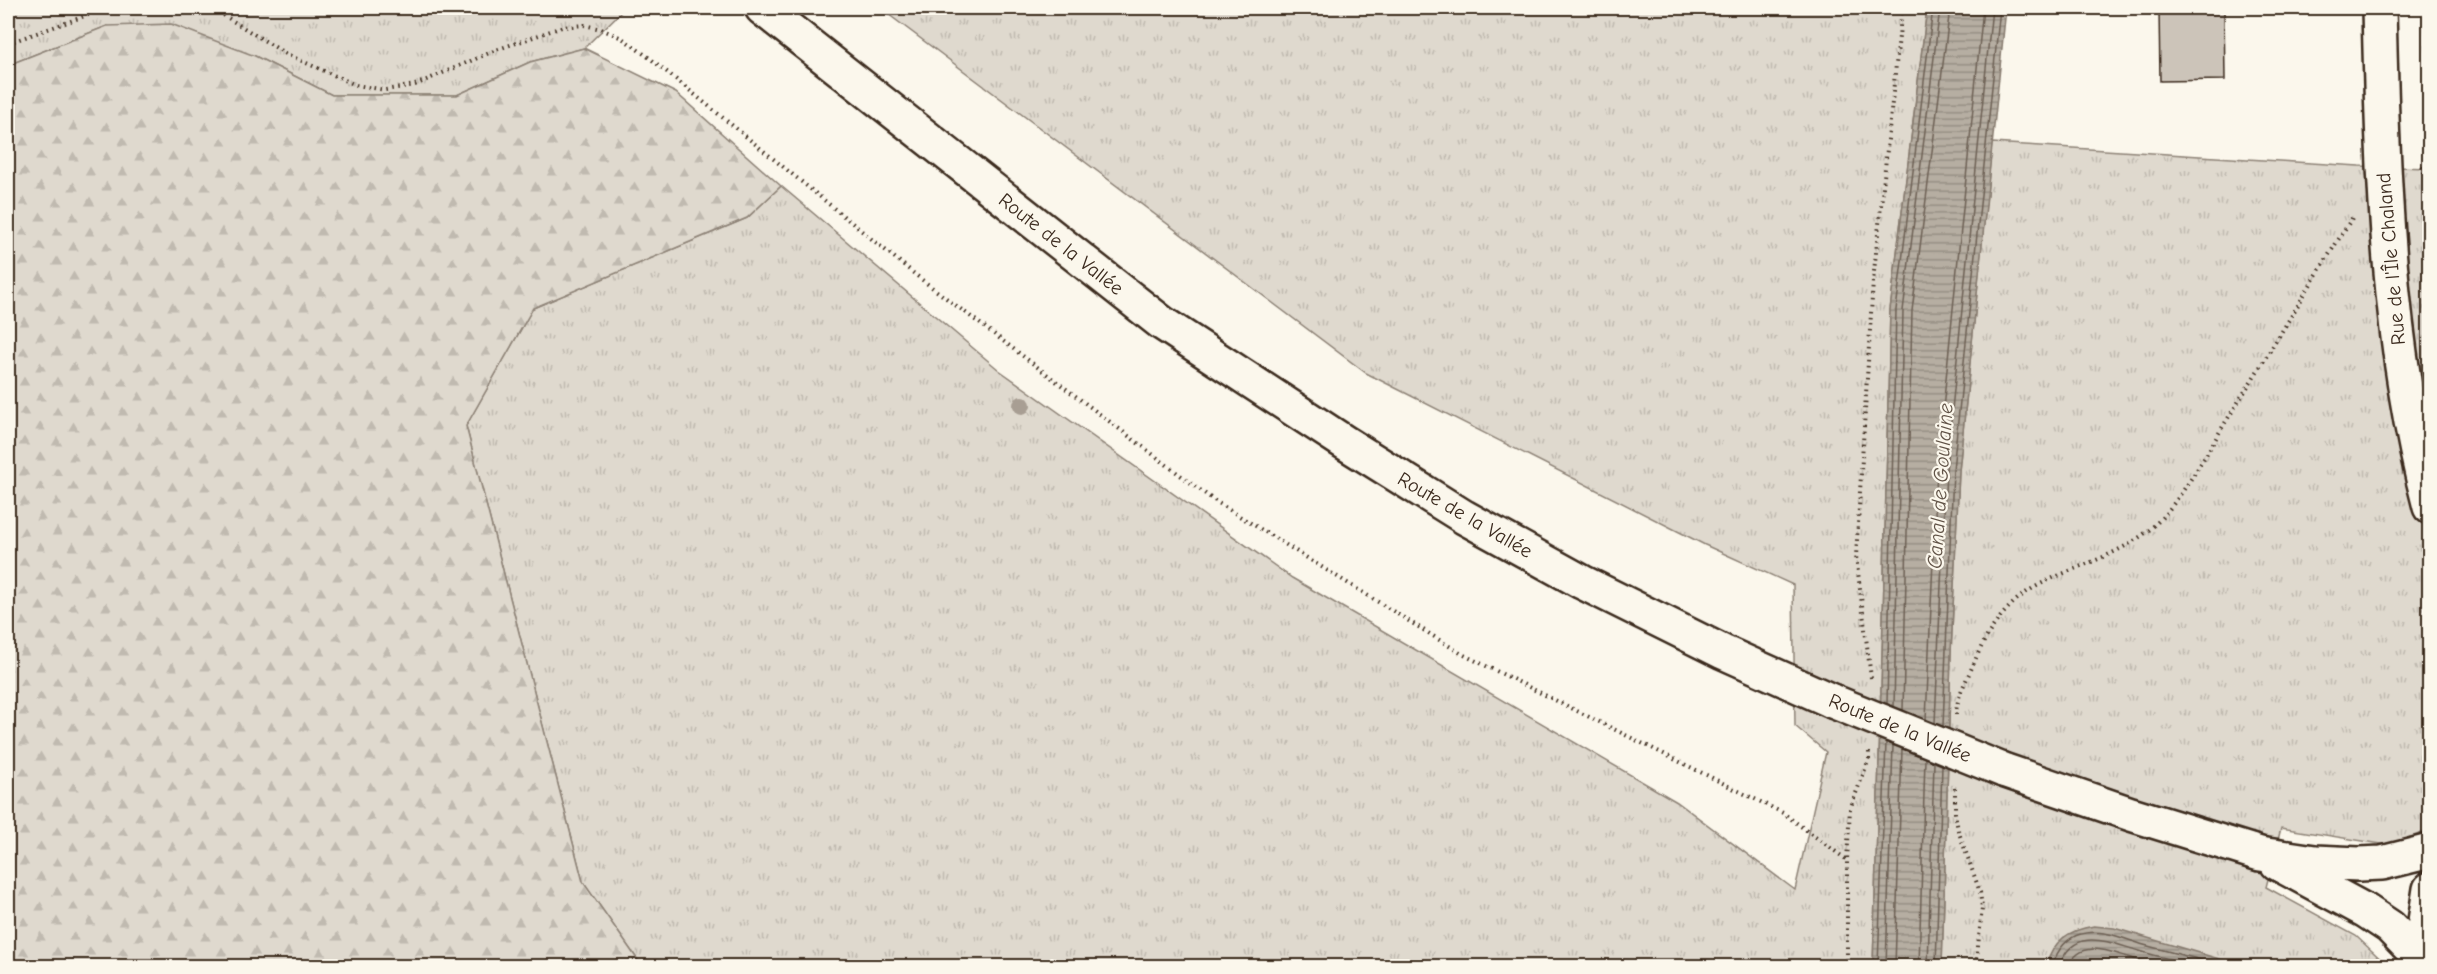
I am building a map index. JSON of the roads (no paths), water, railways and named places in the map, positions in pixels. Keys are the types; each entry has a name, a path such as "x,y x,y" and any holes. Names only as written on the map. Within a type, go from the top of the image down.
{"main road":[{"name":"Route de la Vallée","path":"762,8 1162,323 1464,517 1582,582 1723,652 1832,701 2002,770 2131,814 2260,854"},
{"name":"Rue de l'Île Chaland","path":"2379,8 2385,205 2396,327 2404,386 2430,507"},
{"path":"2260,854 2315,862 2359,864 2382,863 2430,851"},
{"path":"2260,854 2366,911 2390,927 2428,966"},
{"path":"2428,966 2423,934 2430,889"}],"water":[{"name":"Canal de Goulaine","path":"1927,8 2006,8 1959,471 1942,966 1873,966 1890,310"},
{"path":"2094,926 2114,928 2243,966 2046,966 2057,943 2063,938 2077,930"}]}
